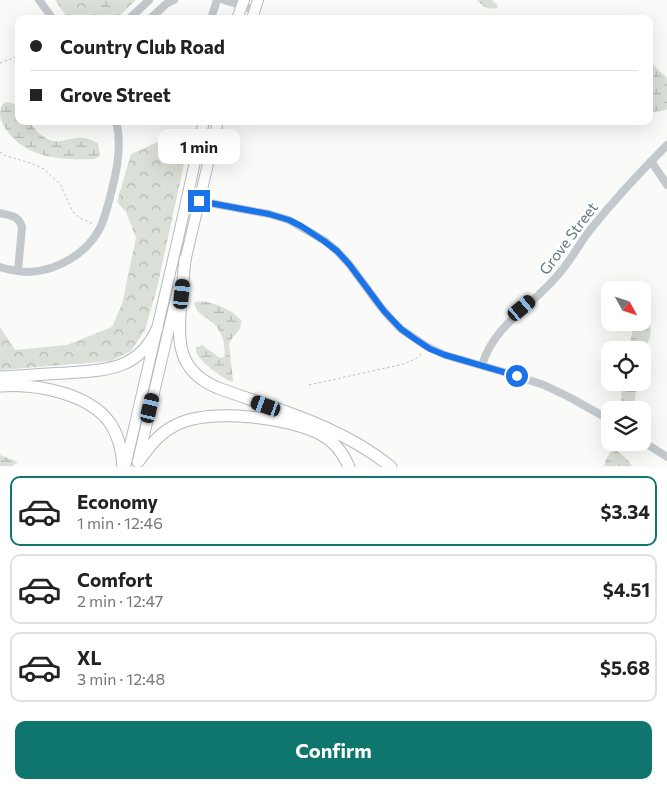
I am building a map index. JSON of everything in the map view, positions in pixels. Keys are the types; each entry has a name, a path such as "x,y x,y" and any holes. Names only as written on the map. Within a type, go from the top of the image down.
{"highway":[{"path":"186,259 179,336 182,354 195,373 208,384 338,433 360,444 390,466"},
{"path":"0,377 100,370 117,367 141,352 157,329"},
{"path":"0,386 26,386 50,390 80,400 94,408 106,418 114,430 120,445 124,466"},
{"path":"138,464 160,435 179,424 207,417 238,416 278,421 316,432 336,446 349,466"}],"main road":[{"path":"253,15 258,0"},
{"path":"238,15 243,3"},
{"path":"124,466 203,125"},
{"path":"138,464 217,125"}],"street":[{"path":"39,0 50,15"},
{"path":"133,15 149,0"},
{"path":"154,15 166,4 174,0"},
{"path":"212,15 217,0"},
{"path":"224,0 243,3 253,15"},
{"path":"0,267 29,272 63,264 84,249 93,239 100,228 107,209 118,161 119,137 117,125"},
{"name":"Grove Street","path":"482,365 488,349 504,328 522,308 549,286 560,274 589,231 650,161 667,145"},
{"path":"650,161 667,185"},
{"path":"199,201 278,216 301,226 341,255 392,320 401,329 426,346 445,355 517,376 549,388 601,415"},
{"path":"0,213 16,217 22,227 18,271"},
{"path":"651,447 667,457"}],"path":[{"path":"0,63 15,57"},
{"path":"0,152 44,169 60,184 76,215 100,228"},
{"path":"309,385 404,364 417,358 426,346"}],"green space":[{"path":"55,0 136,0 120,15 65,15"},
{"path":"90,0 113,0 108,8 100,12"},
{"path":"477,0 492,0 498,6 494,9 488,8"},
{"path":"653,65 667,78 666,110 653,112"},
{"path":"6,102 15,105 15,125 32,125 39,133 52,141 77,138 88,139 98,143 100,155 93,159 58,158 36,153 26,148 16,141 1,122 0,115 3,104"},
{"path":"176,134 185,159 157,288 145,330 131,351 111,361 0,370 0,327 15,350 67,345 112,327 122,304 136,238 126,212 117,202 131,154"},
{"path":"203,301 223,307 241,320 239,330 229,344 233,382 212,370 196,352 196,348 202,345 220,358 224,357 224,343 219,330 196,309 194,302"},
{"path":"633,331 651,331 648,341 631,341"},
{"path":"622,391 636,391 635,401 621,401"},
{"path":"616,451 625,457 632,466 604,466 609,454"},
{"path":"0,455 18,462 12,466 0,466"}],"route":[{"path":"199,201 278,216 301,226 337,251 384,311 401,329 412,337 430,349 445,355 517,376"}]}
